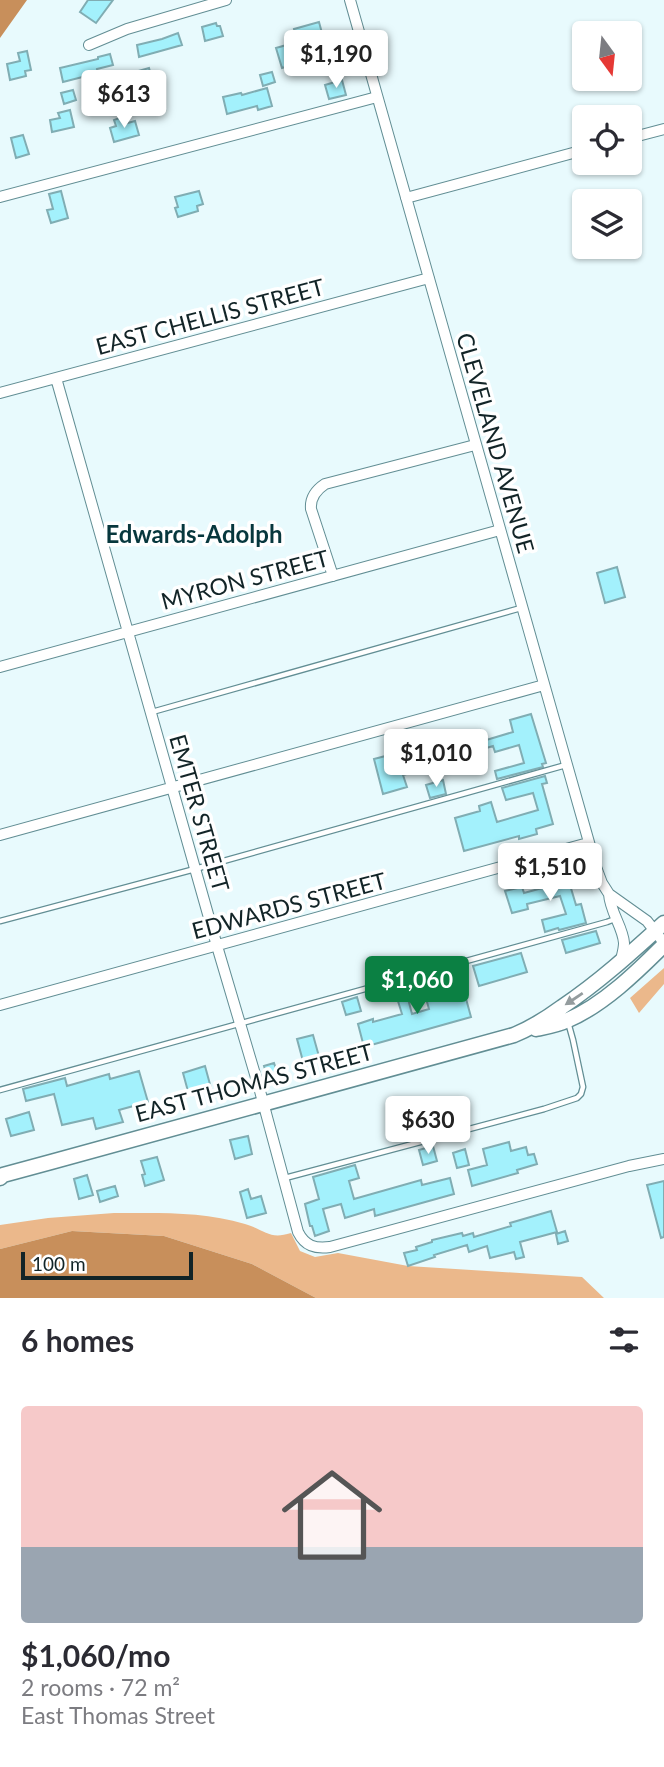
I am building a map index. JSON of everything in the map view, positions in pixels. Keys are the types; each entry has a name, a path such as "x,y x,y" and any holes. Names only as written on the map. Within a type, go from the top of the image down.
{"main road":[{"name":"EAST THOMAS STREET","path":"1,1176 524,1031 585,991 659,927"},
{"path":"524,1031 555,1025 592,1005 621,984 664,944"}],"street":[{"path":"89,45 127,29 226,0"},
{"name":"CLEVELAND AVENUE","path":"350,0 566,765 599,876 609,894 609,901 622,934 624,945 621,962"},
{"path":"0,197 377,97"},
{"path":"642,135 664,129"},
{"path":"407,198 572,153"},
{"name":"EAST CHELLIS STREET","path":"0,393 429,278"},
{"name":"EMTER STREET","path":"56,378 303,1242 319,1249 664,1159"},
{"path":"333,576 311,509 312,499 319,488 325,484 475,446"},
{"name":"MYRON STREET","path":"0,667 500,530"},
{"path":"0,835 544,685"},
{"name":"EDWARDS STREET","path":"0,1005 589,843"},
{"path":"609,894 659,927 664,944"}],"lane":[{"path":"151,712 522,608"},
{"path":"0,921 566,765"},
{"path":"0,1090 615,919"},
{"path":"284,1179 577,1098 583,1087 567,1020"}],"shaded area":[{"path":"0,0 27,0 0,38"},
{"path":"664,968 664,984 639,1013 630,998"},
{"path":"114,1213 197,1215 245,1224 272,1235 291,1233 300,1251 315,1257 338,1253 408,1266 582,1277 604,1298 316,1298 252,1264 164,1236 72,1231 0,1249 0,1225"},
{"path":"72,1231 164,1236 252,1264 316,1298 0,1298 0,1249"}],"building":[{"path":"88,0 113,0 96,23 80,12"},
{"path":"319,22 322,33 298,44 294,29"},
{"path":"216,23 223,36 205,41 202,27"},
{"path":"178,33 182,45 139,57 137,45"},
{"path":"290,44 296,64 282,68 276,48"},
{"path":"27,51 31,70 25,71 26,76 10,80 7,64 20,61 18,53"},
{"path":"110,54 113,65 97,69 98,73 63,82 60,68"},
{"path":"149,68 157,97 140,102 138,94 127,97 121,76"},
{"path":"272,72 275,82 263,86 260,75"},
{"path":"342,80 346,95 329,99 325,85"},
{"path":"267,88 272,106 258,110 257,106 227,114 223,97"},
{"path":"73,90 76,100 64,104 61,93"},
{"path":"70,110 74,127 52,132 50,120 60,118 58,113"},
{"path":"122,117 124,124 135,121 139,135 114,142 110,128 116,126 114,120"},
{"path":"23,135 29,154 16,158 11,138"},
{"path":"61,191 68,218 51,223 47,210 53,209 49,194"},
{"path":"199,191 203,204 197,206 198,211 178,217 175,197"},
{"path":"617,567 625,597 605,603 597,573"},
{"path":"531,714 546,763 542,764 543,767 497,779 495,771 524,763 519,745 495,752 493,746 466,754 464,747 454,750 451,738 480,730 483,741 513,732 510,720"},
{"path":"423,748 428,768 403,775 407,787 383,794 374,759"},
{"path":"545,776 547,783 542,784 553,824 536,829 537,834 519,839 519,836 464,851 455,818 480,811 479,806 491,802 497,822 538,810 533,793 506,800 502,788"},
{"path":"443,780 446,794 430,798 426,785"},
{"path":"567,875 576,905 581,904 586,923 545,932 542,920 566,914 560,896 527,904 528,909 512,913 505,891 522,887 524,893 553,885 551,879"},
{"path":"596,931 600,943 566,953 562,940"},
{"path":"521,953 527,972 479,986 473,966"},
{"path":"434,981 435,988 449,984 453,999 465,995 471,1017 364,1047 358,1024 402,1014 397,998 407,995 412,1014 429,1009 422,984"},
{"path":"357,997 361,1011 346,1015 342,1002"},
{"path":"313,1035 320,1060 304,1065 297,1039"},
{"path":"274,1063 280,1080 269,1083 264,1066"},
{"path":"205,1066 211,1088 189,1095 183,1073"},
{"path":"139,1071 148,1102 119,1110 123,1122 96,1129 93,1118 62,1125 54,1094 26,1101 23,1089 65,1078 67,1086 109,1074 110,1079"},
{"path":"29,1112 34,1130 11,1136 6,1119"},
{"path":"248,1136 252,1154 235,1159 230,1140"},
{"path":"509,1142 511,1151 526,1147 528,1155 534,1154 537,1164 517,1170 518,1173 472,1186 468,1170 487,1165 483,1149"},
{"path":"433,1146 437,1161 423,1165 419,1150"},
{"path":"465,1149 469,1165 457,1168 453,1153"},
{"path":"157,1157 164,1180 145,1186 141,1161"},
{"path":"355,1165 359,1178 349,1181 354,1199 421,1180 422,1185 450,1178 454,1194 375,1216 374,1209 345,1218 341,1204 323,1209 329,1231 315,1236 305,1204 319,1199 313,1177"},
{"path":"87,1175 93,1195 79,1199 74,1179"},
{"path":"664,1181 664,1237 661,1238 647,1185"},
{"path":"115,1186 118,1196 100,1202 97,1191"},
{"path":"248,1189 251,1199 261,1196 266,1213 247,1218 240,1192"},
{"path":"551,1211 557,1232 520,1242 524,1257 516,1259 514,1252 490,1258 487,1246 469,1252 467,1245 408,1266 404,1253 417,1250 416,1247 432,1240 462,1233 463,1236 473,1233 474,1237"},
{"path":"565,1231 568,1241 558,1244 556,1234"}],"district":[{"name":"Edwards-Adolph","path":"194,535"}]}
